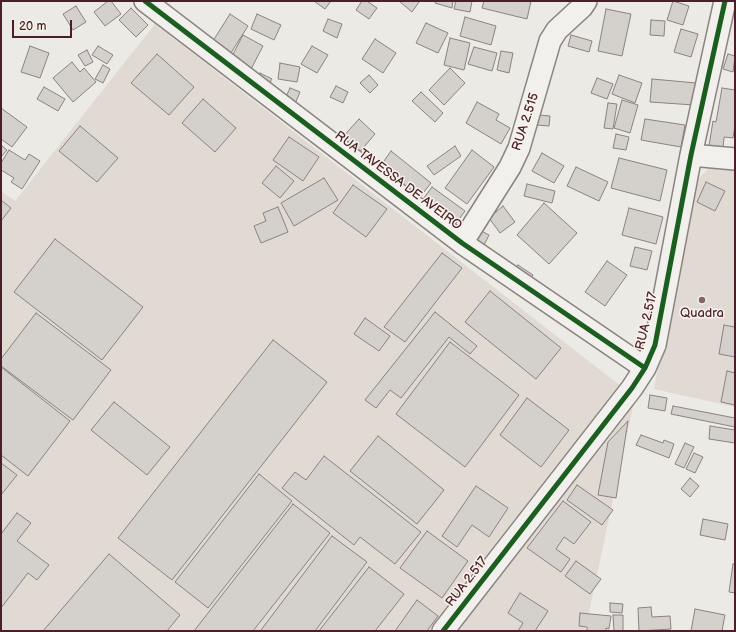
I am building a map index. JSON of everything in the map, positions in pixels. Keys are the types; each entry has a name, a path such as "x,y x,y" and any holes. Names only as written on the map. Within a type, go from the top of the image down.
{"street":[{"name":"RUA 2.515","path":"462,244 510,167 519,148 550,41 558,30 582,7 586,1"},
{"name":"RUA 2.517","path":"443,631 628,394 645,368 655,345 691,155 725,1"},
{"name":"RUA TAVESSA DE AVEIRO","path":"155,4 462,244 645,368"},
{"path":"691,155 735,159"}],"shaded area":[{"path":"155,24 635,397 585,631 1,631 1,191 15,201"},
{"path":"714,163 735,168 735,407 654,389 689,202 698,179"},
{"name":"Quadra","path":"686,252 734,262 717,342 672,337"}],"building":[{"path":"108,1 111,1 121,14 105,26 94,12"},
{"path":"314,1 331,1 325,9"},
{"path":"362,1 367,1 377,8 369,19 356,10"},
{"path":"399,1 417,1 419,2 412,12"},
{"path":"436,1 453,1 452,8 435,3"},
{"path":"456,1 472,1 470,12 454,9"},
{"path":"484,1 531,1 527,19 482,8"},
{"path":"673,1 689,6 683,25 667,20"},
{"path":"76,6 86,22 73,30 63,14"},
{"path":"131,8 148,25 136,37 119,20"},
{"path":"606,9 631,14 622,56 598,51"},
{"path":"230,14 248,26 229,56 211,44"},
{"path":"257,14 281,25 274,40 251,29"},
{"path":"465,17 496,26 491,45 460,36"},
{"path":"328,19 342,24 337,38 323,31"},
{"path":"651,20 665,21 664,36 650,35"},
{"path":"426,23 448,33 438,53 416,43"},
{"path":"681,29 698,34 691,57 674,52"},
{"path":"243,35 263,46 250,71 230,60"},
{"path":"571,35 592,41 589,52 568,46"},
{"path":"450,38 470,43 464,70 444,65"},
{"path":"375,39 396,53 383,73 362,59"},
{"path":"30,46 49,53 40,78 21,72"},
{"path":"98,46 113,55 107,64 92,55"},
{"path":"312,46 328,55 317,73 301,64"},
{"path":"474,47 497,53 492,71 468,64"},
{"path":"87,50 93,62 85,66 78,55"},
{"path":"501,51 513,53 509,73 497,70"},
{"path":"157,54 194,87 169,115 131,83"},
{"path":"728,54 735,56 733,72 723,69"},
{"path":"72,62 80,72 84,68 96,82 73,102 53,78"},
{"path":"280,63 300,67 297,82 278,79"},
{"path":"103,65 110,69 103,83 95,79"},
{"path":"450,68 465,83 444,105 429,90"},
{"path":"260,73 272,79 266,89 255,83"},
{"path":"369,75 378,85 370,93 360,83"},
{"path":"619,75 642,83 635,103 612,94"},
{"path":"597,78 613,84 607,99 591,93"},
{"path":"652,79 696,83 694,105 650,102"},
{"path":"336,86 348,92 343,103 330,97"},
{"path":"44,87 65,99 58,111 37,99"},
{"path":"290,88 300,92 295,104 285,99"},
{"path":"722,88 735,90 735,125 733,138 724,137 723,148 709,146 713,121 716,122"},
{"path":"421,92 443,113 435,122 412,101"},
{"path":"203,99 236,128 215,152 182,123"},
{"path":"622,100 638,105 630,133 614,128"},
{"path":"477,102 499,114 496,120 510,128 501,144 466,123"},
{"path":"608,103 617,104 613,129 604,128"},
{"path":"1,108 27,127 12,147 1,139"},
{"path":"539,115 550,116 549,126 537,125"},
{"path":"359,119 375,134 358,154 341,139"},
{"path":"645,119 685,125 681,147 641,140"},
{"path":"80,126 118,158 97,182 59,151"},
{"path":"616,134 629,137 626,150 613,148"},
{"path":"289,137 319,157 303,181 273,160"},
{"path":"1,145 7,150 1,157"},
{"path":"455,146 461,156 434,175 427,166"},
{"path":"9,150 25,160 29,154 40,161 22,189 11,182 14,178 1,170 1,163"},
{"path":"472,150 494,167 467,204 445,188"},
{"path":"391,151 431,183 416,202 377,171"},
{"path":"542,153 564,166 554,183 532,171"},
{"path":"619,158 667,170 660,201 611,188"},
{"path":"276,166 294,181 280,198 262,183"},
{"path":"576,167 608,182 599,201 567,186"},
{"path":"324,178 338,200 294,226 281,203"},
{"path":"706,182 725,191 715,211 697,202"},
{"path":"527,184 555,191 552,203 524,196"},
{"path":"353,185 387,209 366,237 333,213"},
{"path":"432,187 465,211 454,226 421,202"},
{"path":"1,200 11,208 1,221"},
{"path":"544,203 577,233 549,264 517,235"},
{"path":"503,206 515,222 500,233 489,218"},
{"path":"278,207 288,232 261,243 254,226 266,221 263,213"},
{"path":"629,208 663,217 656,244 622,235"},
{"path":"476,228 489,235 483,247 470,239"},
{"path":"55,239 143,307 102,360 14,292"},
{"path":"635,247 652,251 647,270 630,266"},
{"path":"442,253 462,268 405,342 384,327"},
{"path":"607,261 627,275 605,306 585,292"},
{"path":"518,265 533,275 528,283 513,273"},
{"path":"490,291 561,348 536,379 465,322"},
{"path":"435,312 477,346 470,354 449,337 401,398 390,390 376,408 365,400"},
{"path":"36,313 111,370 73,420 1,366 1,359"},
{"path":"365,318 390,336 379,351 354,334"},
{"path":"724,325 735,327 735,357 719,354"},
{"path":"273,340 327,382 172,580 118,538"},
{"path":"450,342 519,395 465,467 396,414"},
{"path":"1,367 70,421 28,476 1,455"},
{"path":"727,371 735,373 735,405 721,402"},
{"path":"650,395 667,398 665,411 648,408"},
{"path":"527,398 569,430 541,467 500,435"},
{"path":"114,402 170,447 147,475 91,430"},
{"path":"673,406 735,418 735,427 671,414"},
{"path":"628,421 616,498 598,495 608,442"},
{"path":"710,426 735,430 735,443 709,439"},
{"path":"641,435 663,443 664,440 674,444 669,458 636,445"},
{"path":"378,436 444,490 417,524 350,471"},
{"path":"685,443 694,447 684,468 675,464"},
{"path":"694,453 703,457 695,473 686,469"},
{"path":"324,456 421,532 395,564 360,537 354,545 282,488 295,472 306,480"},
{"path":"1,463 17,475 1,495"},
{"path":"259,474 292,501 208,608 175,582"},
{"path":"690,478 699,486 690,497 681,489"},
{"path":"577,485 613,510 602,525 567,500"},
{"path":"476,486 508,508 489,537 472,525 457,547 442,536"},
{"path":"563,501 591,522 574,544 564,537 556,549 570,559 561,572 527,548"},
{"path":"293,504 330,533 253,631 194,631"},
{"path":"17,513 31,523 17,541 49,565 37,580 28,573 1,608 1,534"},
{"path":"703,519 728,524 725,540 700,535"},
{"path":"427,531 468,561 442,598 400,568"},
{"path":"332,536 367,562 315,631 261,630"},
{"path":"109,554 180,615 167,631 43,631"},
{"path":"576,561 601,579 590,594 565,576"},
{"path":"733,564 735,564 735,593 729,592"},
{"path":"369,567 404,594 375,631 319,631"},
{"path":"520,593 548,611 535,631 518,631 523,623 508,613"},
{"path":"417,600 438,616 427,631 395,631"},
{"path":"610,603 623,604 622,613 610,612"},
{"path":"651,607 652,617 670,616 671,629 639,631 638,608"},
{"path":"695,609 725,615 722,631 691,631"},
{"path":"580,613 611,616 609,629 606,628 606,631 587,631 587,627 579,626"},
{"path":"613,615 623,615 623,631 614,631"}],"cycle path":[{"path":"145,1 462,243 645,368"},
{"path":"443,631 632,388 645,368 655,345 691,155 725,1"}],"place":[{"name":"Quadra","path":"702,300"}]}
